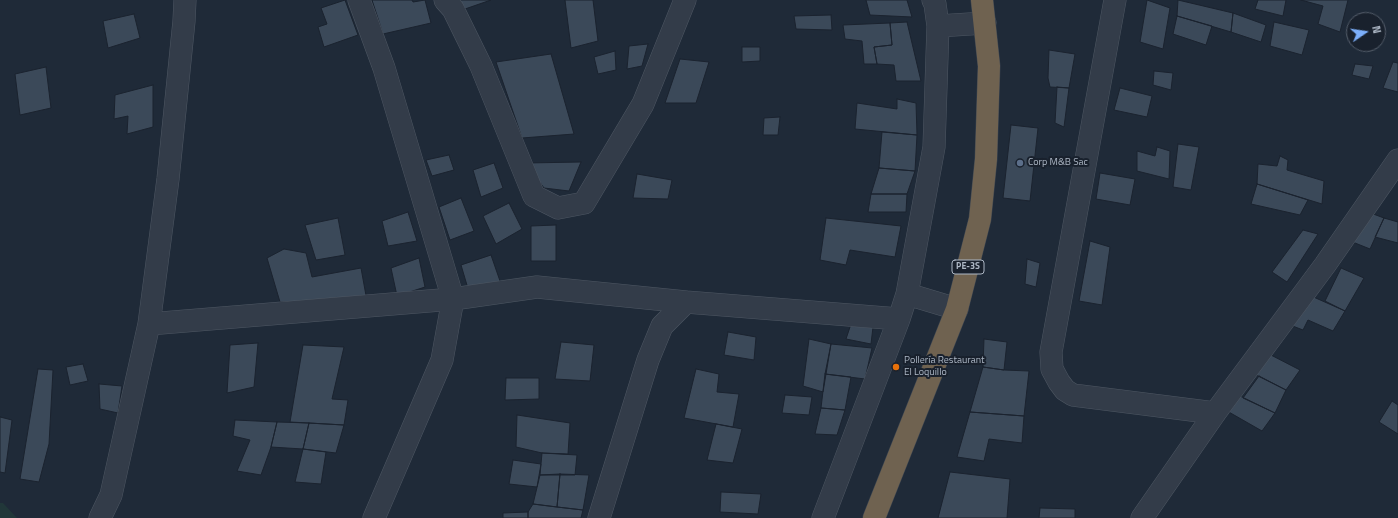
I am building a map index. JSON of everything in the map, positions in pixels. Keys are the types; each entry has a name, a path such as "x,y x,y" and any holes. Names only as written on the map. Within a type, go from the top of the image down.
{"highway":[{"name":"PE-3S","path":"874,518 957,309 980,219 985,167 989,66 982,0"}],"street":[{"path":"100,518 111,495 149,324 168,178 185,0"},
{"path":"359,0 384,68 453,299 442,360 374,518"},
{"path":"445,0 453,9 481,66 534,196 558,208 584,203 643,104 685,0"},
{"path":"823,518 907,294 934,147 938,26 933,0"},
{"path":"1115,0 1051,352 1052,369 1065,390 1073,395 1215,412"},
{"path":"938,26 985,23"},
{"path":"1142,518 1215,412 1325,265 1398,160"},
{"path":"149,324 453,299 538,287 686,302 898,319"},
{"path":"907,294 957,309"},
{"path":"599,518 648,360 662,326 686,302"}],"green space":[{"path":"0,503 3,503 17,518 0,518"}],"building":[{"path":"345,0 358,35 324,47 318,27 327,24 321,8"},
{"path":"372,0 412,0 413,2 425,0 431,23 383,34"},
{"path":"460,0 491,0 465,9"},
{"path":"565,0 593,0 598,41 571,48"},
{"path":"866,0 907,0 912,17 870,15"},
{"path":"1147,0 1170,8 1163,49 1140,42"},
{"path":"1178,0 1233,13 1231,32 1177,16"},
{"path":"1258,0 1286,0 1283,16 1255,9"},
{"path":"1301,0 1348,0 1340,32 1318,24 1323,6"},
{"path":"1233,13 1266,25 1261,42 1231,32"},
{"path":"134,14 140,38 108,48 103,21"},
{"path":"831,15 832,30 796,29 794,16"},
{"path":"1177,16 1212,26 1206,45 1173,34"},
{"path":"907,22 921,81 896,81 894,65 877,64 874,47 892,45 890,23"},
{"path":"1274,22 1309,30 1302,55 1270,46"},
{"path":"890,23 892,45 874,47 877,64 864,64 862,41 845,39 843,25"},
{"path":"648,44 642,66 627,69 629,46"},
{"path":"742,47 760,47 760,61 742,62"},
{"path":"1049,50 1075,54 1069,88 1050,87 1048,78"},
{"path":"615,51 616,70 598,74 594,57"},
{"path":"551,54 574,134 522,138 496,62"},
{"path":"680,59 709,62 696,103 665,103"},
{"path":"1393,62 1398,63 1398,92 1383,88"},
{"path":"1355,64 1373,66 1369,79 1352,75"},
{"path":"46,67 51,108 20,115 15,74"},
{"path":"1154,71 1173,73 1171,90 1153,85"},
{"path":"153,85 153,127 127,134 128,116 114,119 115,95"},
{"path":"1057,87 1069,88 1064,127 1055,123"},
{"path":"1120,88 1152,96 1147,117 1114,110"},
{"path":"897,99 916,103 917,135 855,129 857,103 897,109"},
{"path":"780,117 778,135 763,135 764,118"},
{"path":"1011,125 1038,128 1030,201 1003,198"},
{"path":"882,132 917,135 915,171 879,168"},
{"path":"1178,144 1199,147 1191,190 1173,187"},
{"path":"1157,147 1170,151 1169,179 1137,171 1137,151 1155,156"},
{"path":"449,155 454,170 432,176 426,160"},
{"path":"1280,156 1288,160 1287,170 1324,181 1322,204 1257,184 1258,164 1277,166"},
{"path":"581,162 569,191 544,188 526,163"},
{"path":"494,163 503,188 481,197 473,170"},
{"path":"879,168 915,171 907,194 871,194"},
{"path":"1100,173 1135,179 1130,205 1096,199"},
{"path":"637,174 672,180 668,199 633,198"},
{"path":"1257,184 1308,200 1300,215 1251,204"},
{"path":"871,194 907,194 906,212 868,212"},
{"path":"461,198 474,231 450,240 439,207"},
{"path":"509,203 522,229 496,244 483,216"},
{"path":"408,212 417,241 388,246 382,221"},
{"path":"1368,212 1384,218 1370,249 1350,241"},
{"path":"338,218 345,255 316,260 305,225"},
{"path":"826,218 901,226 895,257 850,250 846,265 820,260"},
{"path":"1384,218 1398,222 1398,243 1375,237"},
{"path":"556,225 556,261 531,261 531,226"},
{"path":"1303,230 1318,234 1287,282 1272,272"},
{"path":"1090,241 1110,247 1102,305 1079,301"},
{"path":"284,249 306,253 312,277 361,268 367,301 280,302 267,258"},
{"path":"491,255 500,281 469,292 461,265"},
{"path":"419,258 425,287 397,296 391,268"},
{"path":"1027,259 1040,263 1036,287 1025,284"},
{"path":"1341,268 1364,278 1345,311 1325,301"},
{"path":"1309,295 1345,311 1333,331 1308,320 1303,330 1290,325"},
{"path":"851,324 873,327 871,344 846,339"},
{"path":"728,332 756,337 754,360 724,355"},
{"path":"809,339 831,344 823,392 803,386"},
{"path":"984,339 1007,342 1004,370 983,367"},
{"path":"561,342 594,345 590,381 555,379"},
{"path":"258,343 254,387 227,393 230,345"},
{"path":"831,344 872,348 865,379 825,374"},
{"path":"303,345 344,347 332,399 348,400 344,425 290,422"},
{"path":"1269,354 1300,370 1286,390 1252,373"},
{"path":"83,364 88,381 70,385 66,367"},
{"path":"983,367 1029,371 1024,416 970,412"},
{"path":"38,369 53,370 49,444 39,482 20,479"},
{"path":"696,369 719,374 717,392 739,394 733,427 684,418"},
{"path":"825,374 851,377 845,410 821,408"},
{"path":"1259,376 1286,390 1275,413 1243,398"},
{"path":"506,378 539,378 539,399 505,400"},
{"path":"99,384 122,386 118,413 100,409"},
{"path":"785,395 812,397 809,415 782,413"},
{"path":"1238,395 1275,413 1262,431 1227,411"},
{"path":"1392,401 1398,405 1398,434 1379,422"},
{"path":"821,408 845,410 837,435 815,434"},
{"path":"970,412 1024,416 1022,443 989,439 984,461 957,457"},
{"path":"517,415 570,423 568,454 542,453 516,447"},
{"path":"0,417 12,420 5,473 0,472"},
{"path":"235,420 277,422 271,447 261,475 237,471 250,440 233,436"},
{"path":"277,422 309,423 303,449 271,447"},
{"path":"309,423 344,425 336,453 303,449"},
{"path":"716,424 742,429 733,463 707,460"},
{"path":"303,449 326,452 321,484 295,482"},
{"path":"542,453 577,455 575,475 540,475"},
{"path":"513,460 541,464 537,487 509,484"},
{"path":"950,472 1010,479 1007,518 938,518"},
{"path":"560,474 589,475 583,510 557,507"},
{"path":"560,474 557,507 533,504 540,475"},
{"path":"721,492 761,494 758,514 720,512"},
{"path":"533,504 583,510 581,518 528,518 528,512"},
{"path":"1040,508 1075,509 1075,518 1039,518"},
{"path":"528,512 528,518 503,518 503,513"}],"place":[{"name":"Corp M&B Sac","path":"1020,163"},
{"name":"Pollería Restaurant El Loquillo","path":"896,367"}]}
